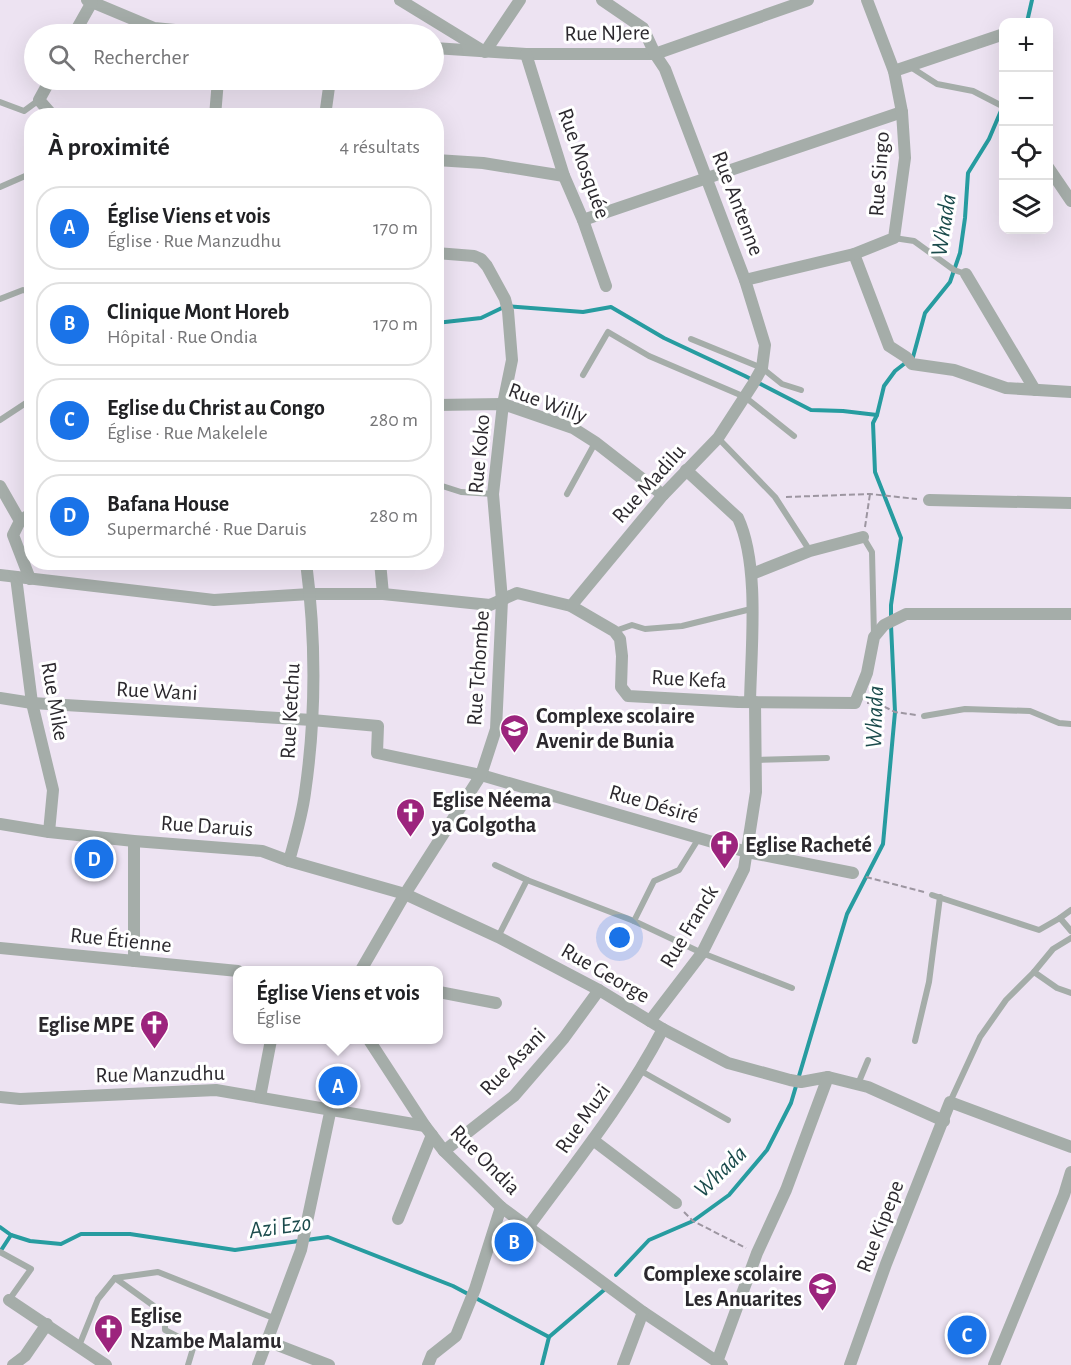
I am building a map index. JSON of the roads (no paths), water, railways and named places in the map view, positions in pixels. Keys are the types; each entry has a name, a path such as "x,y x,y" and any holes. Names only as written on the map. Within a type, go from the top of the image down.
{"street":[{"path":"400,0 439,24"},
{"path":"444,27 485,52 520,0"},
{"name":"Rue Antenne","path":"602,0 644,28 649,35 655,54 665,69 746,280 765,345 761,369"},
{"name":"Rue Singo","path":"746,280 854,254 894,238 905,158 902,112 894,71 867,0"},
{"path":"79,24 89,1 144,24"},
{"name":"Rue NJere","path":"444,49 526,54 655,54 803,1"},
{"path":"894,71 999,36"},
{"name":"Rue Mosquée","path":"526,54 564,176 583,220 606,286"},
{"path":"44,90 39,100 46,108"},
{"path":"216,108 217,90"},
{"path":"326,108 329,90"},
{"path":"583,220 902,112"},
{"path":"444,161 483,163 564,176"},
{"path":"1053,174 1071,201"},
{"name":"Rue Koko","path":"444,254 474,256 481,259 487,266 506,305 512,360 503,404 493,494 502,600"},
{"path":"854,254 889,346 909,360 954,370 1006,388 1071,392"},
{"path":"966,274 1035,390"},
{"name":"Rue Madilu","path":"571,606 663,495 718,438 761,369"},
{"name":"Rue Willy","path":"444,405 503,404 573,428 595,442 663,495"},
{"name":"Rue Franck","path":"650,1021 702,953 744,869 756,792 752,574 743,528 738,518 686,470"},
{"path":"0,486 20,521"},
{"path":"929,500 1071,503"},
{"path":"24,518 20,521 13,535 24,563"},
{"path":"752,574 810,551 863,537"},
{"path":"27,570 30,579"},
{"name":"Rue Ketchu","path":"290,861 305,795 315,669 307,570"},
{"path":"381,570 383,594"},
{"path":"0,575 214,600 310,594 383,594 490,605 517,593 571,606 614,632"},
{"name":"Rue Mike","path":"16,577 32,703 52,790 49,832"},
{"name":"Rue Tchombe","path":"405,894 481,775 496,729 502,600"},
{"path":"874,637 884,625 906,614 1071,614"},
{"name":"Rue Kefa","path":"614,632 620,639 621,687 628,696 753,702 855,703 867,673 874,637"},
{"name":"Rue Wani","path":"0,698 32,703 378,726 377,753 481,775"},
{"name":"Rue Désiré","path":"481,775 747,852 858,874"},
{"name":"Rue Daruis","path":"0,825 134,841 262,851 405,894"},
{"path":"134,841 134,961"},
{"path":"363,966 405,894"},
{"name":"Rue George","path":"405,894 498,937 599,990 663,1029 728,1063 795,1081 828,1077"},
{"name":"Rue Étienne","path":"0,948 233,971"},
{"name":"Rue Asani","path":"444,1151 514,1096 564,1038 599,990"},
{"path":"443,993 496,1003"},
{"name":"Rue Muzi","path":"529,1226 641,1071 663,1029"},
{"path":"260,1097 270,1044"},
{"name":"Rue Ondia","path":"372,1044 444,1151 501,1207 612,1290 718,1364"},
{"path":"718,1364 757,1253 787,1186 828,1077 868,1087 944,1121"},
{"name":"Rue Manzudhu","path":"0,1097 20,1099 216,1090 331,1108 429,1130"},
{"path":"950,1102 1071,1147"},
{"name":"Rue Kipepe","path":"850,1365 886,1264 950,1102"},
{"path":"258,1365 301,1250 331,1108"},
{"path":"398,1220 429,1130"},
{"path":"593,1140 676,1203"},
{"path":"994,1365 1064,1195 1071,1172"},
{"path":"428,1365 432,1355 456,1336 501,1207"},
{"path":"9,1299 106,1365"},
{"path":"623,1365 643,1312"},
{"path":"12,1365 25,1356 48,1324"},
{"path":"267,1341 329,1365"}],"lane":[{"path":"909,66 937,84 973,91 999,105"},
{"path":"28,108 39,100"},
{"path":"0,102 24,111"},
{"path":"0,187 24,176"},
{"path":"894,238 914,241 954,270 966,274"},
{"path":"0,299 24,290"},
{"path":"583,375 608,332 649,356 745,397 794,436"},
{"path":"691,339 761,369 782,384 801,390"},
{"path":"0,420 24,404"},
{"path":"718,438 775,497 810,551"},
{"path":"567,494 595,442"},
{"path":"444,485 461,492 493,494"},
{"path":"863,537 872,552 874,637"},
{"path":"614,632 632,625 645,629 682,626 752,609"},
{"path":"924,716 965,709 1030,711 1059,723 1071,724"},
{"path":"756,760 827,758"},
{"path":"634,921 654,881 679,870 699,838"},
{"path":"495,865 527,880 634,921 702,953 792,988"},
{"path":"498,937 527,880"},
{"path":"915,1041 928,982 936,896 1039,930 1071,910"},
{"path":"1060,918 1071,931"},
{"path":"950,1102 980,1037 1006,1000 1035,972 1053,949 1071,938"},
{"path":"1035,972 1057,988 1071,993"},
{"path":"858,1084 868,1060"},
{"path":"641,1071 728,1120"},
{"path":"2,1253 31,1269 9,1299"},
{"path":"79,1346 98,1299 115,1278 158,1272 276,1319"},
{"path":"115,1278 165,1314 165,1330 194,1345 188,1365"}],"waterway":[{"name":"Whada","path":"1028,18 1032,0"},
{"name":"Whada","path":"891,618 901,538 875,472 873,423 884,386 895,371 913,357 925,313 950,282 960,253 968,173 989,139 999,115"},
{"path":"444,322 481,318 506,306 583,312 611,307 664,338 811,410 877,415"},
{"name":"Whada","path":"616,1275 649,1240 693,1221 729,1195 767,1150 791,1103 847,914 883,844 895,712 891,625"},
{"name":"Azi Ezo","path":"0,1227 11,1235 30,1241 61,1244 81,1234 130,1234 235,1250 328,1237 453,1286 549,1337"},
{"path":"0,1252 11,1235"},
{"name":"Whada","path":"542,1365 549,1337 604,1290"}],"place":[{"name":"Complexe scolaire Avenir de Bunia","path":"515,754"},
{"name":"Eglise Néema ya Golgotha","path":"411,838"},
{"name":"Bafana House","path":"94,859"},
{"name":"Eglise Racheté","path":"724,870"},
{"name":"Eglise MPE","path":"155,1050"},
{"name":"Église Viens et vois","path":"338,1086"},
{"name":"Clinique Mont Horeb","path":"514,1242"},
{"name":"Complexe scolaire Les Anuarites","path":"823,1312"},
{"name":"Eglise du Christ au Congo","path":"967,1335"},
{"name":"Eglise Nzambe Malamu","path":"109,1354"}]}
